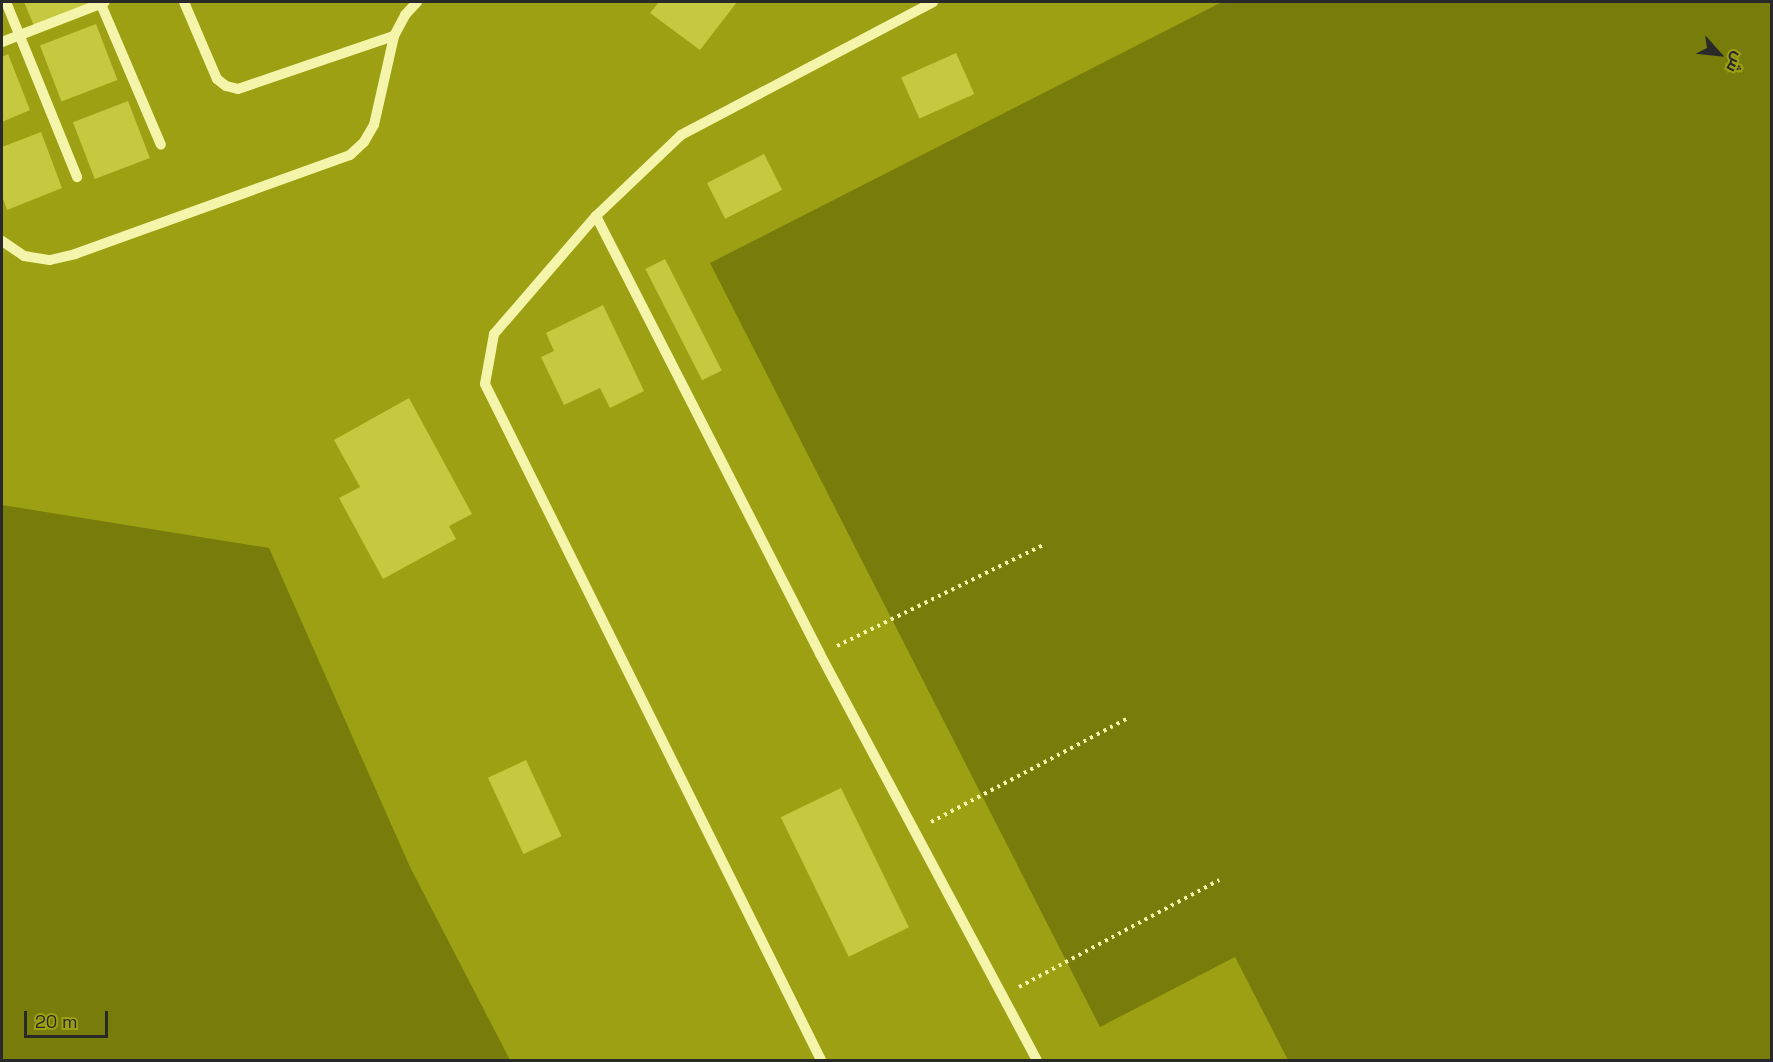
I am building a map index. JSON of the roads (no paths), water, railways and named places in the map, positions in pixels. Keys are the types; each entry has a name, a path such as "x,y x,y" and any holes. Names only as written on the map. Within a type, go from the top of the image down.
{"lane":[{"path":"6,2 77,177"},
{"path":"2,42 102,2 161,145"},
{"path":"184,2 217,79 226,86 238,89 394,36"},
{"path":"2,241 24,256 50,260 75,254 350,155 364,142 374,125 394,36 405,15 417,2"},
{"path":"821,1060 485,384 494,334 596,216 681,135 933,2"},
{"path":"596,216 820,654 1037,1060"}]}
